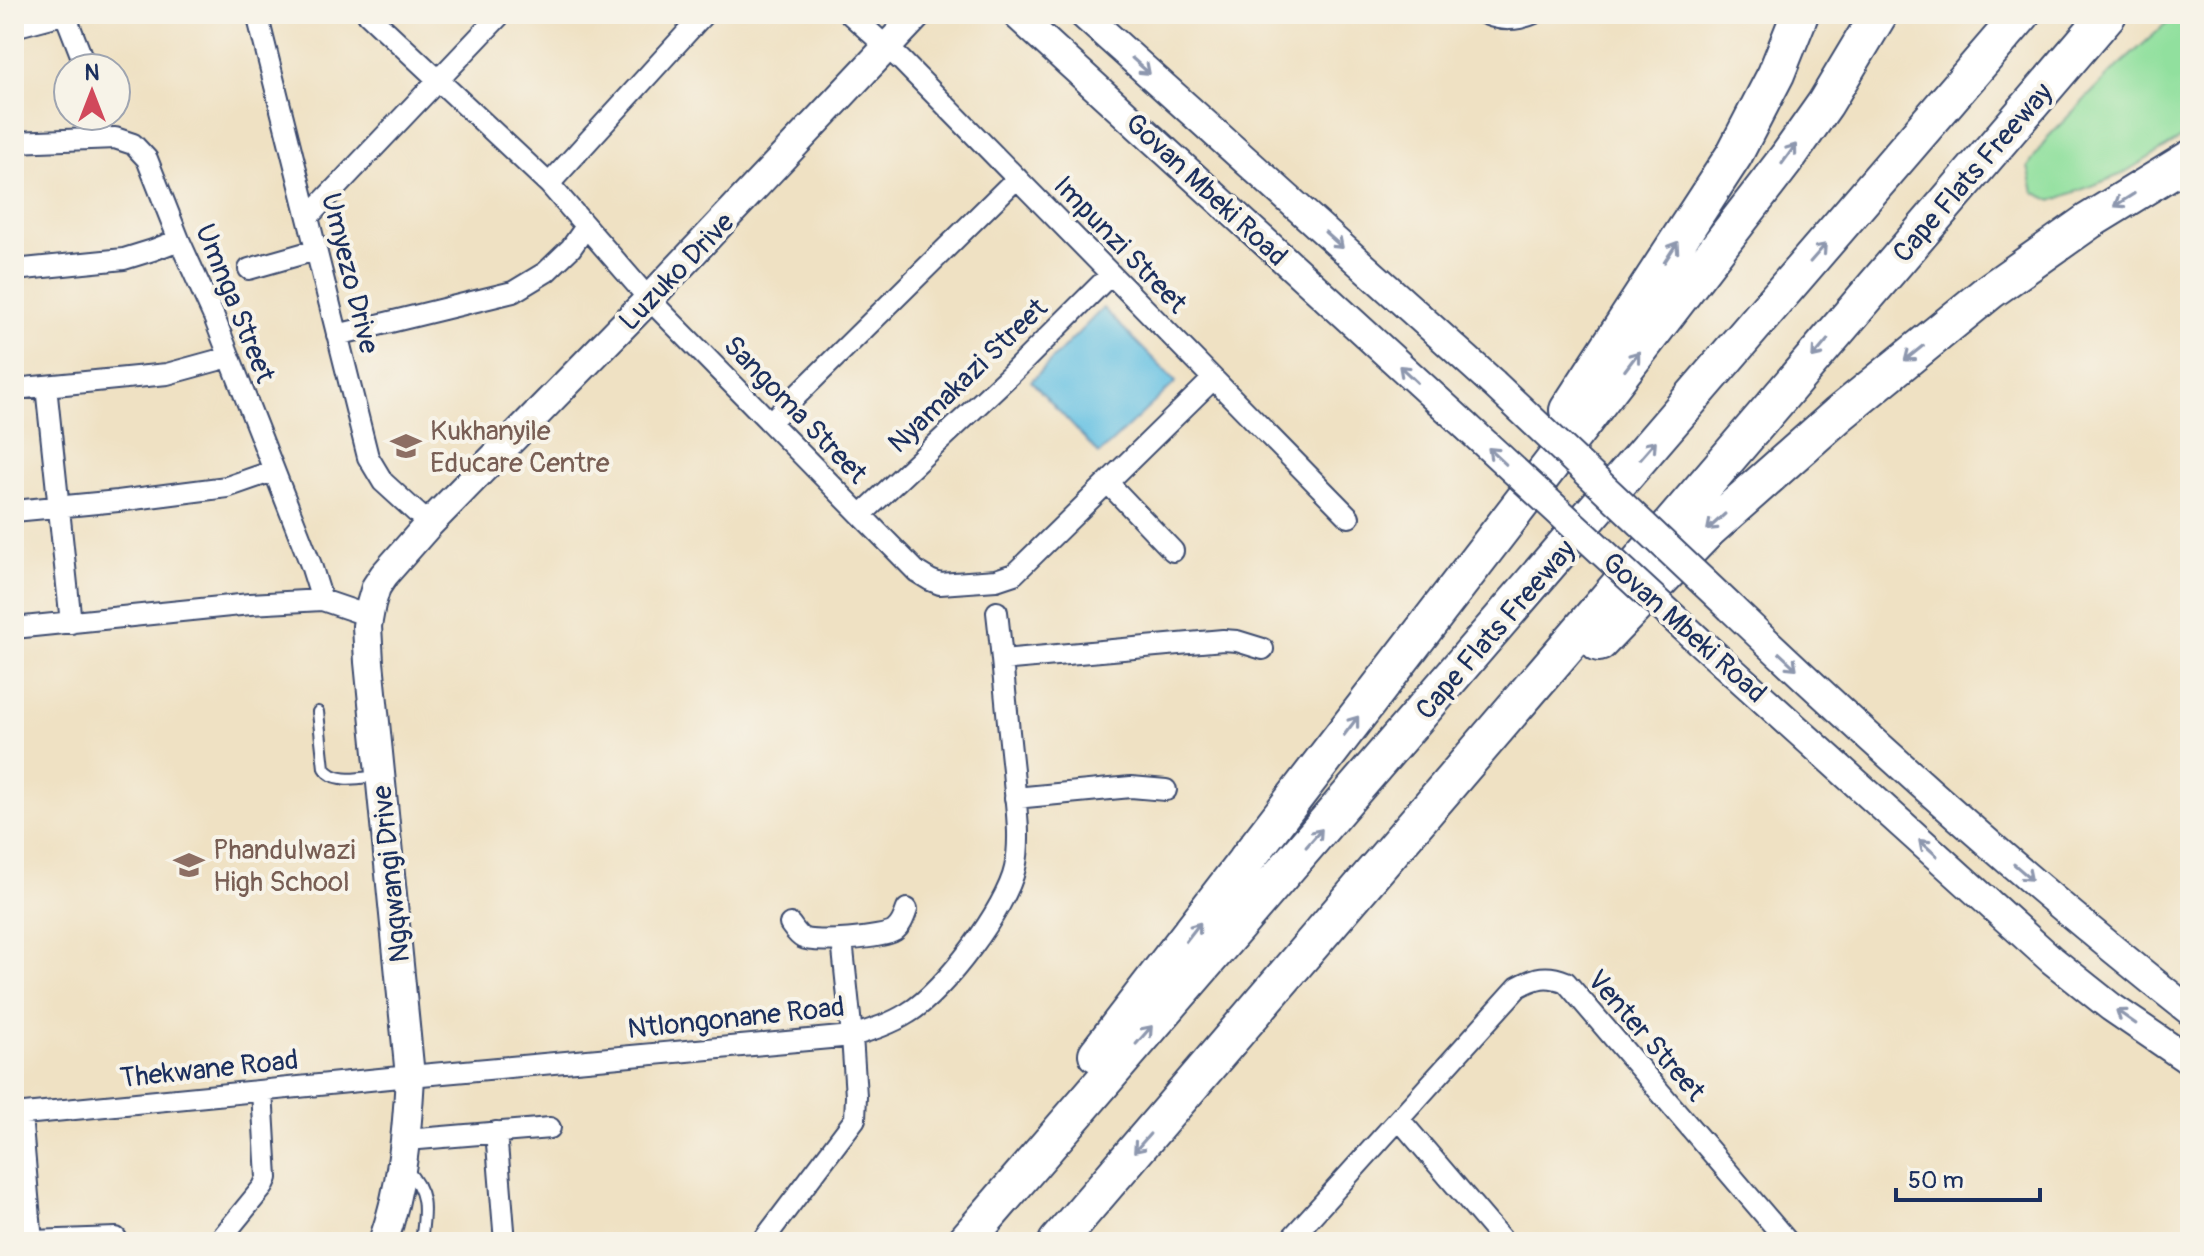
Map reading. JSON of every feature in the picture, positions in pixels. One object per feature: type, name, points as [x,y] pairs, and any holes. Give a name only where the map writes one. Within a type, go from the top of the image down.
[{"type":"highway","points":[[1499,534],[1575,398],[1734,155],[1776,74],[1800,14]]},
{"type":"highway","points":[[963,1242],[1009,1171],[1075,1083],[1787,158],[1825,104],[1879,14]]},
{"type":"highway","name":"Cape Flats Freeway","points":[[963,1242],[2022,14]]},
{"type":"highway","name":"Cape Flats Freeway","points":[[1057,1242],[2108,14]]},
{"type":"highway","points":[[1258,1008],[1398,870],[1610,631],[1708,530],[1839,414],[1990,291],[2089,221],[2190,159]]},
{"type":"main road","name":"Luzuko Drive","points":[[429,524],[649,299],[918,14]]},
{"type":"main road","name":"Govan Mbeki Road","points":[[1016,14],[1699,641],[2052,960],[2111,1007],[2190,1061]]},
{"type":"main road","name":"Govan Mbeki Road","points":[[1083,14],[1493,383],[1945,806],[2131,965],[2190,1011]]},
{"type":"main road","name":"Ngqwangi Drive","points":[[383,1242],[404,1152],[410,1076],[367,626],[376,587],[429,524]]},
{"type":"street","points":[[14,27],[64,14],[79,52]]},
{"type":"street","name":"Umyezo Drive","points":[[257,14],[368,457],[383,482],[429,524]]},
{"type":"street","name":"Sangoma Street","points":[[368,14],[549,184],[649,299],[917,572],[930,580],[940,584],[996,580],[1014,574],[1213,379]]},
{"type":"street","points":[[308,217],[501,14]]},
{"type":"street","points":[[549,184],[704,14]]},
{"type":"street","name":"Impunzi Street","points":[[850,14],[1017,178],[1349,517]]},
{"type":"street","name":"Umnga Street","points":[[14,142],[115,138],[133,144],[147,159],[214,317],[322,600]]},
{"type":"street","points":[[770,422],[1017,178]]},
{"type":"street","points":[[337,335],[513,292],[546,272],[571,248],[585,228]]},
{"type":"street","points":[[15,264],[124,259],[179,240]]},
{"type":"street","points":[[249,269],[316,250]]},
{"type":"street","name":"Nyamakazi Street","points":[[861,515],[1010,375],[1111,274]]},
{"type":"street","points":[[14,389],[167,374],[229,357]]},
{"type":"street","points":[[46,386],[71,623]]},
{"type":"street","points":[[14,511],[227,487],[273,471]]},
{"type":"street","points":[[1108,483],[1173,551]]},
{"type":"street","points":[[14,628],[250,604],[322,600],[369,616]]},
{"type":"street","name":"Ntlongonane Road","points":[[410,1076],[852,1036],[911,1012],[937,990],[998,909],[1016,867],[1015,798],[997,612]]},
{"type":"street","points":[[1002,660],[1223,640],[1248,643],[1263,649]]},
{"type":"street","points":[[1015,798],[1131,787],[1166,790]]},
{"type":"street","points":[[790,924],[804,939],[842,940],[887,934],[901,925],[907,909]]},
{"type":"street","points":[[762,1242],[855,1119],[852,1036],[842,940]]},
{"type":"street","name":"Venter Street","points":[[1288,1242],[1518,987],[1544,976],[1566,982],[1788,1242]]},
{"type":"street","name":"Thekwane Road","points":[[17,1115],[410,1076]]},
{"type":"street","points":[[218,1242],[267,1178],[262,1091]]},
{"type":"street","points":[[17,1115],[32,1242],[116,1238]]},
{"type":"street","points":[[1399,1119],[1504,1242]]},
{"type":"street","points":[[404,1152],[496,1132],[550,1128]]},
{"type":"street","points":[[496,1132],[505,1242]]},
{"type":"lane","points":[[1475,14],[1503,24],[1526,22],[1544,14]]},
{"type":"lane","points":[[318,712],[326,773],[335,778],[381,776]]},
{"type":"lane","points":[[404,1152],[422,1190],[425,1211],[421,1242]]},
{"type":"green space","points":[[2177,14],[2190,14],[2190,133],[2120,175],[2052,201],[2034,192],[2028,167],[2048,137],[2112,72]]},
{"type":"water","points":[[1103,308],[1176,382],[1099,454],[1031,381]]},
{"type":"place","name":"Kukhanyile Educare Centre","points":[[406,446]]},
{"type":"place","name":"Phandulwazi High School","points":[[189,865]]}]
